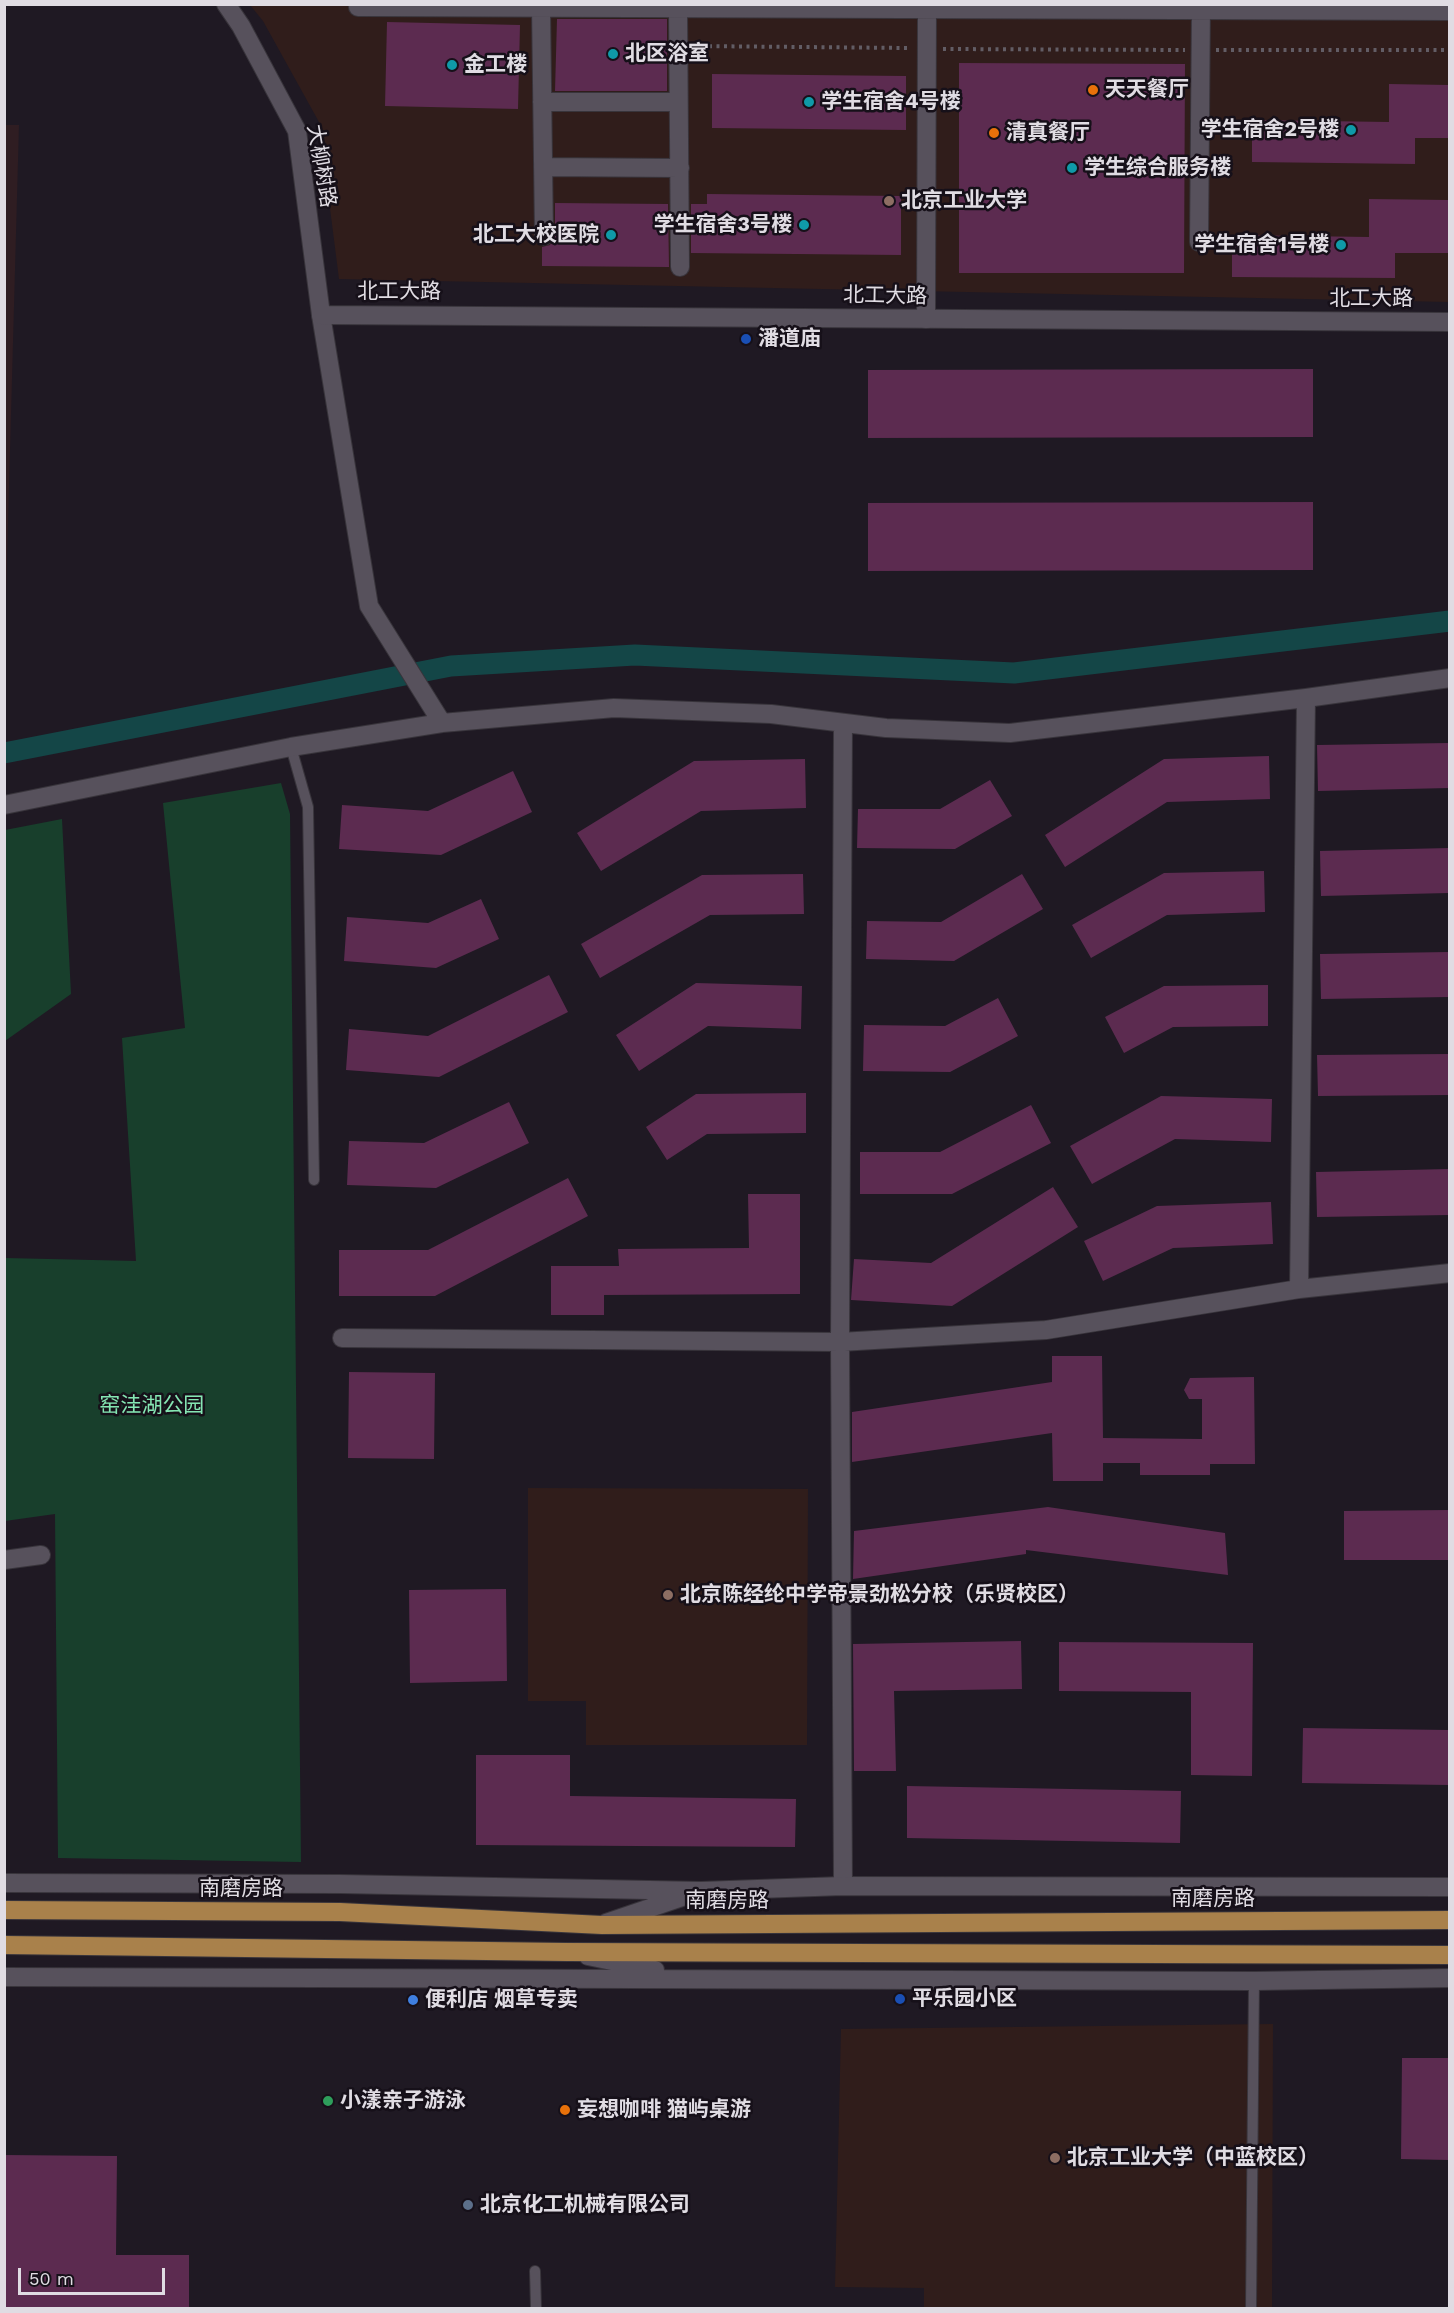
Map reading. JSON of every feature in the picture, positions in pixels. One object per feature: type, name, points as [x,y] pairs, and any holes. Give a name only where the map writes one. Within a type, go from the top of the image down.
[{"type":"main road","name":"南磨房路","points":[[4,1910],[340,1912],[602,1925],[1449,1920]]},
{"type":"main road","points":[[4,1946],[566,1952],[1449,1955]]},
{"type":"street","name":"大柳树路","points":[[226,4],[241,26],[297,131],[321,315],[369,606],[442,723]]},
{"type":"street","points":[[358,7],[1201,7],[1449,11]]},
{"type":"street","points":[[1199,242],[1201,7]]},
{"type":"street","points":[[541,8],[544,236]]},
{"type":"street","points":[[678,8],[680,267]]},
{"type":"street","points":[[926,319],[927,8]]},
{"type":"street","points":[[542,102],[678,102]]},
{"type":"street","points":[[543,167],[680,168]]},
{"type":"street","name":"北工大路","points":[[321,315],[1449,322]]},
{"type":"street","points":[[4,805],[291,747],[442,723],[614,708],[771,714],[886,728],[1010,733],[1306,698],[1449,678]]},
{"type":"street","points":[[1299,1289],[1306,698]]},
{"type":"street","points":[[843,723],[840,1342],[843,1886]]},
{"type":"street","points":[[342,1338],[840,1342],[1046,1330],[1299,1289],[1449,1273]]},
{"type":"street","points":[[4,1560],[41,1555]]},
{"type":"street","points":[[4,1882],[340,1884],[701,1891],[843,1886],[1449,1887]]},
{"type":"street","points":[[602,1925],[701,1891]]},
{"type":"street","points":[[566,1952],[695,1978]]},
{"type":"street","points":[[4,1977],[1254,1981],[1449,1978]]},
{"type":"lane","points":[[291,747],[308,807],[314,1180]]},
{"type":"lane","points":[[1251,2308],[1254,1981]]},
{"type":"lane","points":[[535,2271],[536,2308]]},
{"type":"path","points":[[677,46],[1449,50]]},
{"type":"shaded area","name":"北京工业大学","points":[[250,5],[1449,5],[1449,302],[339,279],[319,122],[263,21]]},
{"type":"shaded area","points":[[4,125],[19,125],[5,632],[4,632]]},
{"type":"shaded area","name":"北京陈经纶中学帝景劲松分校（乐贤校区）","points":[[528,1488],[808,1489],[807,1745],[586,1745],[586,1701],[528,1701]]},
{"type":"shaded area","name":"北京工业大学（中蓝校区）","points":[[1273,2024],[1272,2308],[924,2308],[924,2288],[835,2287],[841,2029]]},
{"type":"green space","name":"窑洼湖公园","points":[[281,783],[290,814],[301,1862],[58,1858],[55,1514],[5,1521],[5,1258],[136,1261],[122,1038],[185,1028],[163,803]]},
{"type":"green space","points":[[62,819],[71,994],[5,1041],[5,830]]},
{"type":"building","name":"北区浴室","points":[[557,19],[667,19],[667,91],[555,91]]},
{"type":"building","name":"金工楼","points":[[387,22],[520,25],[518,109],[385,106]]},
{"type":"building","name":"学生综合服务楼","points":[[959,63],[1185,64],[1184,273],[959,273]]},
{"type":"building","name":"学生宿舍4号楼","points":[[712,74],[906,76],[906,130],[712,128]]},
{"type":"building","name":"学生宿舍2号楼","points":[[1389,84],[1449,85],[1449,138],[1415,138],[1415,164],[1252,162],[1252,120],[1389,122]]},
{"type":"building","name":"学生宿舍3号楼","points":[[707,194],[901,196],[901,255],[691,253],[691,204],[707,204]]},
{"type":"building","name":"学生宿舍1号楼","points":[[1369,199],[1449,200],[1449,253],[1395,253],[1395,278],[1232,277],[1232,235],[1369,237]]},
{"type":"building","name":"北工大校医院","points":[[555,203],[668,204],[669,267],[542,266],[542,247],[550,245],[555,236]]},
{"type":"building","points":[[1313,369],[1313,437],[868,438],[868,370]]},
{"type":"building","points":[[1313,502],[1313,570],[868,571],[868,503]]},
{"type":"building","points":[[1449,743],[1449,788],[1318,791],[1317,745]]},
{"type":"building","points":[[1269,756],[1270,799],[1167,802],[1065,867],[1045,835],[1164,759]]},
{"type":"building","points":[[805,759],[806,808],[701,811],[601,871],[577,833],[694,761]]},
{"type":"building","points":[[513,771],[532,812],[441,855],[339,849],[342,805],[428,811]]},
{"type":"building","points":[[990,780],[1012,816],[955,849],[857,848],[858,809],[940,809]]},
{"type":"building","points":[[1449,848],[1449,893],[1321,896],[1320,851]]},
{"type":"building","points":[[1264,871],[1265,912],[1167,915],[1091,958],[1072,925],[1164,873]]},
{"type":"building","points":[[803,874],[804,914],[710,915],[600,978],[581,944],[702,875]]},
{"type":"building","points":[[1022,874],[1043,909],[954,961],[866,959],[867,921],[941,922]]},
{"type":"building","points":[[481,899],[499,939],[436,968],[344,961],[347,917],[428,923]]},
{"type":"building","points":[[1449,952],[1449,997],[1321,999],[1320,954]]},
{"type":"building","points":[[549,975],[568,1012],[439,1077],[346,1070],[349,1029],[428,1036]]},
{"type":"building","points":[[696,983],[802,986],[801,1029],[708,1026],[639,1071],[616,1035]]},
{"type":"building","points":[[1268,985],[1268,1026],[1173,1027],[1124,1053],[1105,1017],[1164,986]]},
{"type":"building","points":[[998,998],[1018,1036],[950,1072],[863,1071],[864,1025],[945,1026]]},
{"type":"building","points":[[1449,1054],[1449,1095],[1318,1096],[1317,1055]]},
{"type":"building","points":[[806,1093],[806,1133],[707,1134],[667,1160],[646,1127],[696,1094]]},
{"type":"building","points":[[1161,1096],[1272,1099],[1271,1142],[1175,1139],[1092,1184],[1070,1146]]},
{"type":"building","points":[[509,1102],[529,1143],[436,1188],[347,1185],[349,1141],[424,1143]]},
{"type":"building","points":[[1031,1105],[1051,1143],[952,1194],[860,1194],[860,1152],[940,1152]]},
{"type":"building","points":[[1449,1169],[1449,1215],[1317,1217],[1316,1172]]},
{"type":"building","points":[[568,1178],[588,1216],[435,1296],[339,1296],[339,1250],[428,1250]]},
{"type":"building","points":[[1053,1187],[1078,1227],[952,1306],[851,1300],[854,1259],[931,1263]]},
{"type":"building","points":[[748,1194],[800,1194],[800,1294],[604,1295],[604,1315],[551,1315],[551,1266],[619,1266],[618,1249],[749,1248]]},
{"type":"building","points":[[1271,1202],[1273,1244],[1173,1248],[1103,1281],[1084,1241],[1157,1206]]},
{"type":"building","points":[[1052,1356],[1102,1356],[1103,1438],[1202,1439],[1202,1399],[1189,1399],[1184,1390],[1190,1378],[1254,1377],[1255,1464],[1210,1464],[1210,1475],[1140,1475],[1140,1463],[1103,1463],[1103,1481],[1053,1481],[1052,1433],[852,1462],[852,1412],[1052,1382]]},
{"type":"building","points":[[349,1372],[435,1373],[434,1459],[348,1458]]},
{"type":"building","points":[[1048,1507],[1225,1533],[1228,1575],[1026,1550],[1026,1554],[853,1579],[854,1531]]},
{"type":"building","points":[[1449,1510],[1449,1560],[1344,1560],[1344,1511]]},
{"type":"building","points":[[506,1589],[507,1681],[410,1683],[409,1590]]},
{"type":"building","points":[[1021,1641],[1022,1689],[894,1691],[896,1771],[854,1771],[853,1644]]},
{"type":"building","points":[[1059,1642],[1253,1643],[1252,1776],[1191,1775],[1191,1692],[1059,1691]]},
{"type":"building","points":[[1303,1728],[1449,1730],[1449,1785],[1302,1783]]},
{"type":"building","points":[[476,1755],[570,1755],[570,1796],[796,1799],[795,1847],[476,1845]]},
{"type":"building","points":[[907,1786],[1181,1791],[1180,1843],[907,1838]]},
{"type":"building","points":[[1402,2058],[1449,2058],[1449,2160],[1401,2159]]},
{"type":"building","points":[[4,2155],[117,2156],[116,2255],[189,2255],[189,2308],[4,2308]]},
{"type":"waterway","points":[[4,753],[451,666],[635,655],[1014,673],[1450,621]]},
{"type":"place","name":"北区浴室","points":[[613,54]]},
{"type":"place","name":"金工楼","points":[[452,65]]},
{"type":"place","name":"天天餐厅","points":[[1093,90]]},
{"type":"place","name":"学生宿舍4号楼","points":[[809,102]]},
{"type":"place","name":"学生宿舍2号楼","points":[[1351,130]]},
{"type":"place","name":"清真餐厅","points":[[994,133]]},
{"type":"place","name":"学生综合服务楼","points":[[1072,168]]},
{"type":"place","name":"北京工业大学","points":[[889,201]]},
{"type":"place","name":"学生宿舍3号楼","points":[[804,225]]},
{"type":"place","name":"北工大校医院","points":[[611,235]]},
{"type":"place","name":"学生宿舍1号楼","points":[[1341,245]]},
{"type":"place","name":"潘道庙","points":[[746,339]]},
{"type":"place","name":"北京陈经纶中学帝景劲松分校（乐贤校区）","points":[[668,1595]]},
{"type":"place","name":"平乐园小区","points":[[900,1999]]},
{"type":"place","name":"便利店 烟草专卖","points":[[413,2000]]},
{"type":"place","name":"小漾亲子游泳","points":[[328,2101]]},
{"type":"place","name":"妄想咖啡 猫屿桌游","points":[[565,2110]]},
{"type":"place","name":"北京工业大学（中蓝校区）","points":[[1055,2158]]},
{"type":"place","name":"北京化工机械有限公司","points":[[468,2205]]}]
